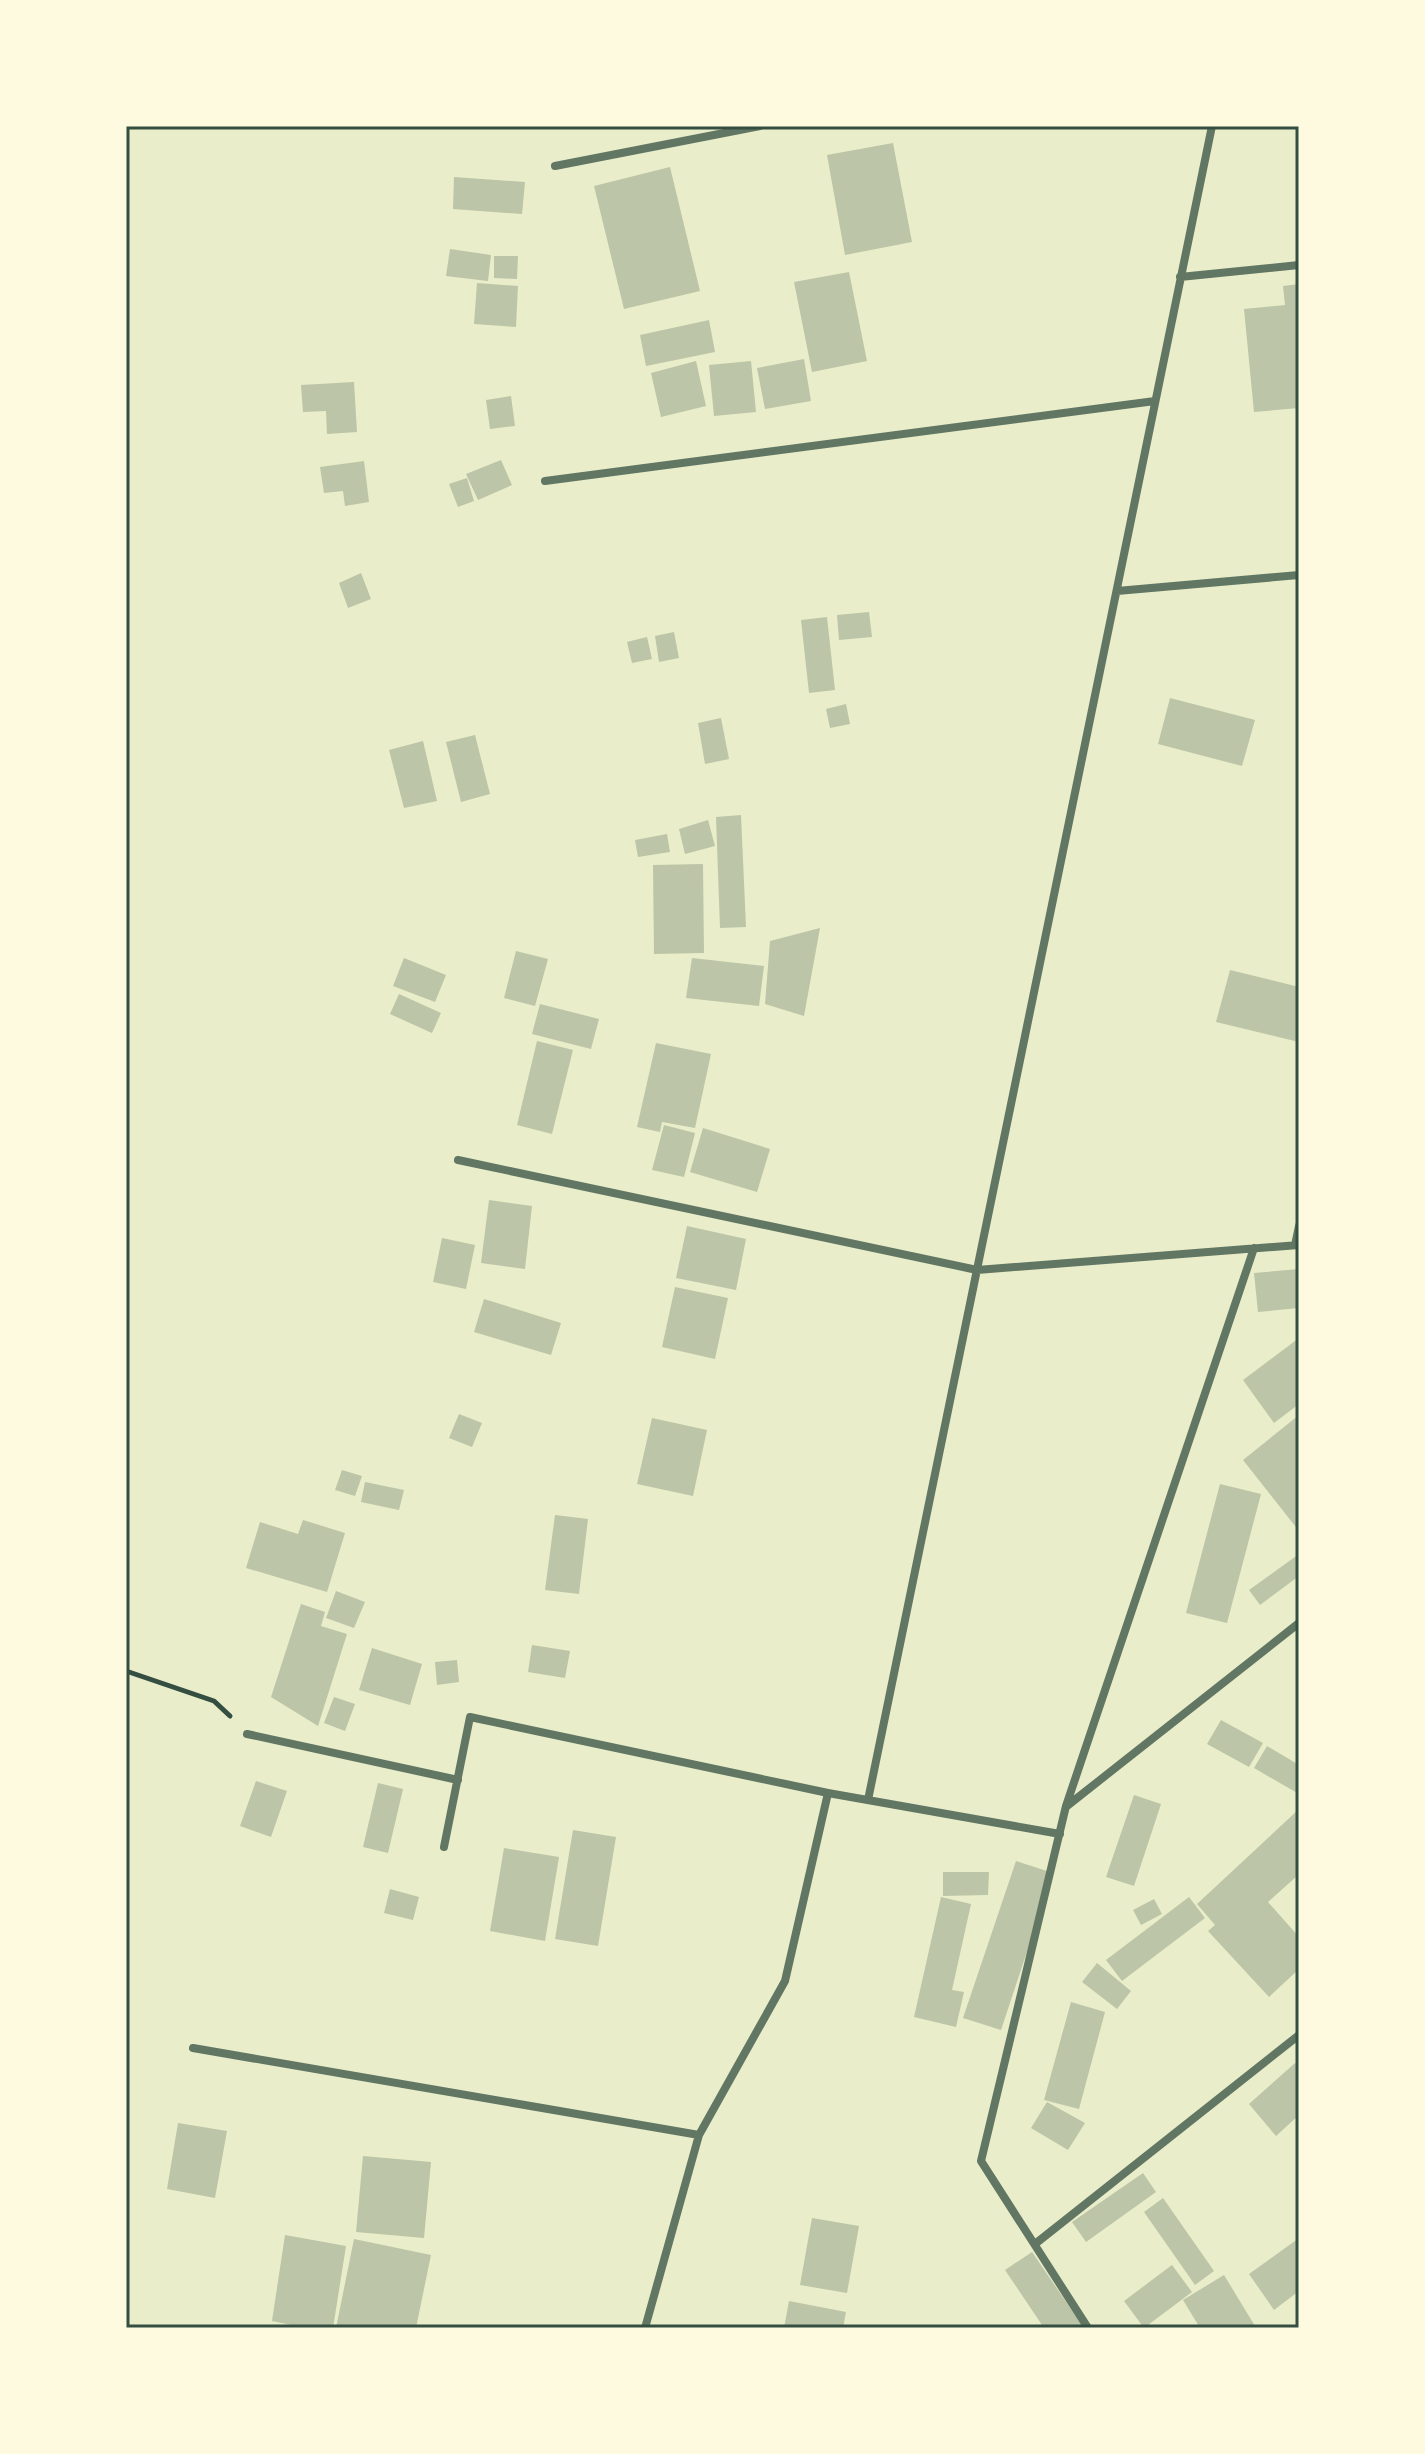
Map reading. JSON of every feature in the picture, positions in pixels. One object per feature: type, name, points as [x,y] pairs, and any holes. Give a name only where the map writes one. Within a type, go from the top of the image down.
[{"type":"street","points":[[555,166],[760,126]]},
{"type":"street","points":[[868,1800],[1212,126]]},
{"type":"street","points":[[1180,277],[1299,265]]},
{"type":"street","points":[[545,481],[1155,401]]},
{"type":"street","points":[[1117,591],[1299,575]]},
{"type":"street","points":[[458,1160],[977,1270],[1297,1245],[1299,1226]]},
{"type":"street","points":[[1088,2328],[981,2161],[1066,1806],[1254,1248]]},
{"type":"street","points":[[1066,1806],[1299,1623]]},
{"type":"street","points":[[444,1847],[470,1717],[828,1793],[1060,1834]]},
{"type":"street","points":[[247,1734],[458,1780]]},
{"type":"street","points":[[645,2328],[699,2135],[785,1981],[828,1793]]},
{"type":"street","points":[[1035,2244],[1299,2035]]},
{"type":"street","points":[[193,2048],[699,2135]]},
{"type":"path","points":[[126,1671],[214,1701],[247,1734]]},
{"type":"building","points":[[893,143],[912,242],[845,255],[827,155]]},
{"type":"building","points":[[670,167],[700,291],[624,309],[594,186]]},
{"type":"building","points":[[454,177],[525,182],[522,214],[453,209]]},
{"type":"building","points":[[450,249],[491,255],[488,281],[446,276]]},
{"type":"building","points":[[494,256],[518,256],[517,279],[494,278]]},
{"type":"building","points":[[849,272],[867,361],[812,372],[794,282]]},
{"type":"building","points":[[477,283],[518,286],[516,327],[474,324]]},
{"type":"building","points":[[1299,284],[1299,408],[1254,412],[1244,309],[1285,305],[1283,286]]},
{"type":"building","points":[[709,320],[715,352],[646,366],[640,335]]},
{"type":"building","points":[[804,359],[811,401],[765,409],[757,368]]},
{"type":"building","points":[[696,361],[706,406],[661,417],[651,373]]},
{"type":"building","points":[[751,361],[756,412],[714,416],[709,365]]},
{"type":"building","points":[[354,382],[357,432],[327,434],[326,411],[303,412],[301,385]]},
{"type":"building","points":[[511,396],[515,426],[490,429],[486,400]]},
{"type":"building","points":[[501,460],[512,485],[478,500],[466,474]]},
{"type":"building","points":[[364,461],[369,502],[345,506],[343,491],[324,493],[320,467]]},
{"type":"building","points":[[467,478],[474,501],[458,507],[449,484]]},
{"type":"building","points":[[361,573],[371,599],[348,608],[339,583]]},
{"type":"building","points":[[869,612],[872,637],[839,640],[837,615]]},
{"type":"building","points":[[827,617],[835,690],[809,693],[801,620]]},
{"type":"building","points":[[674,632],[679,658],[659,662],[655,636]]},
{"type":"building","points":[[647,637],[652,659],[632,663],[627,642]]},
{"type":"building","points":[[1170,698],[1255,720],[1242,766],[1158,744]]},
{"type":"building","points":[[846,704],[850,724],[830,728],[826,709]]},
{"type":"building","points":[[721,718],[729,759],[705,764],[698,723]]},
{"type":"building","points":[[475,735],[490,794],[461,802],[446,742]]},
{"type":"building","points":[[423,741],[437,801],[404,808],[389,750]]},
{"type":"building","points":[[741,815],[746,927],[720,928],[716,817]]},
{"type":"building","points":[[708,820],[715,846],[685,854],[679,829]]},
{"type":"building","points":[[667,834],[670,852],[638,857],[635,840]]},
{"type":"building","points":[[703,864],[704,953],[654,954],[653,865]]},
{"type":"building","points":[[820,928],[804,1016],[765,1004],[770,941]]},
{"type":"building","points":[[516,951],[548,959],[535,1006],[504,998]]},
{"type":"building","points":[[404,958],[446,975],[435,1002],[393,986]]},
{"type":"building","points":[[692,958],[764,966],[759,1006],[686,998]]},
{"type":"building","points":[[1230,970],[1299,987],[1299,1042],[1216,1022]]},
{"type":"building","points":[[399,994],[441,1013],[432,1033],[390,1014]]},
{"type":"building","points":[[540,1004],[599,1019],[591,1049],[532,1034]]},
{"type":"building","points":[[537,1041],[573,1050],[552,1134],[517,1125]]},
{"type":"building","points":[[656,1043],[711,1054],[695,1128],[662,1122],[660,1132],[637,1127]]},
{"type":"building","points":[[664,1125],[695,1133],[684,1177],[652,1170]]},
{"type":"building","points":[[703,1128],[770,1149],[757,1192],[690,1172]]},
{"type":"building","points":[[489,1200],[532,1206],[525,1269],[481,1263]]},
{"type":"building","points":[[687,1226],[746,1239],[736,1290],[676,1278]]},
{"type":"building","points":[[442,1238],[475,1245],[466,1289],[433,1282]]},
{"type":"building","points":[[1299,1269],[1299,1308],[1258,1312],[1254,1273]]},
{"type":"building","points":[[675,1287],[728,1298],[715,1359],[662,1347]]},
{"type":"building","points":[[484,1299],[561,1323],[551,1355],[474,1332]]},
{"type":"building","points":[[1299,1338],[1299,1404],[1274,1423],[1243,1380]]},
{"type":"building","points":[[459,1414],[482,1423],[472,1447],[449,1438]]},
{"type":"building","points":[[1299,1415],[1299,1531],[1243,1460]]},
{"type":"building","points":[[652,1418],[707,1430],[693,1496],[637,1484]]},
{"type":"building","points":[[342,1470],[362,1476],[355,1496],[335,1490]]},
{"type":"building","points":[[365,1482],[404,1490],[399,1510],[361,1502]]},
{"type":"building","points":[[1220,1484],[1261,1494],[1227,1623],[1186,1613]]},
{"type":"building","points":[[555,1515],[588,1519],[579,1594],[545,1590]]},
{"type":"building","points":[[303,1520],[345,1533],[327,1592],[246,1568],[260,1522],[298,1534]]},
{"type":"building","points":[[1299,1554],[1299,1576],[1260,1605],[1249,1590]]},
{"type":"building","points":[[336,1591],[365,1602],[354,1628],[326,1618]]},
{"type":"building","points":[[301,1604],[325,1612],[321,1626],[347,1634],[318,1726],[271,1697]]},
{"type":"building","points":[[532,1645],[570,1651],[565,1678],[528,1672]]},
{"type":"building","points":[[372,1648],[422,1664],[410,1705],[359,1690]]},
{"type":"building","points":[[457,1660],[459,1682],[437,1685],[435,1662]]},
{"type":"building","points":[[334,1697],[355,1704],[345,1731],[324,1723]]},
{"type":"building","points":[[1221,1720],[1263,1743],[1249,1767],[1207,1744]]},
{"type":"building","points":[[1267,1746],[1299,1765],[1299,1794],[1254,1768]]},
{"type":"building","points":[[256,1781],[287,1791],[271,1837],[240,1826]]},
{"type":"building","points":[[378,1783],[403,1789],[388,1853],[363,1847]]},
{"type":"building","points":[[1134,1795],[1161,1804],[1134,1886],[1106,1877]]},
{"type":"building","points":[[1299,1809],[1299,1878],[1297,1876],[1268,1902],[1299,1937],[1299,1969],[1269,1997],[1208,1931],[1215,1925],[1197,1904]]},
{"type":"building","points":[[573,1830],[616,1837],[598,1946],[555,1939]]},
{"type":"building","points":[[504,1848],[559,1857],[545,1941],[490,1931]]},
{"type":"building","points":[[1016,1861],[1053,1873],[1001,2030],[963,2018]]},
{"type":"building","points":[[943,1872],[989,1872],[988,1895],[943,1896]]},
{"type":"building","points":[[390,1889],[419,1897],[413,1920],[384,1913]]},
{"type":"building","points":[[941,1897],[971,1904],[952,1990],[964,1992],[956,2027],[914,2017]]},
{"type":"building","points":[[1189,1897],[1205,1918],[1122,1981],[1106,1960]]},
{"type":"building","points":[[1154,1899],[1162,1914],[1141,1925],[1133,1910]]},
{"type":"building","points":[[1097,1963],[1131,1991],[1117,2009],[1082,1982]]},
{"type":"building","points":[[1071,2002],[1105,2012],[1079,2109],[1044,2100]]},
{"type":"building","points":[[1295,2063],[1299,2067],[1299,2115],[1276,2136],[1249,2104]]},
{"type":"building","points":[[1047,2102],[1085,2123],[1068,2150],[1031,2128]]},
{"type":"building","points":[[178,2123],[227,2131],[215,2198],[167,2189]]},
{"type":"building","points":[[363,2156],[431,2162],[424,2238],[356,2232]]},
{"type":"building","points":[[1143,2173],[1156,2192],[1086,2242],[1072,2222]]},
{"type":"building","points":[[1163,2198],[1214,2271],[1195,2285],[1144,2212]]},
{"type":"building","points":[[812,2218],[859,2226],[847,2293],[800,2285]]},
{"type":"building","points":[[285,2235],[346,2246],[333,2328],[306,2328],[272,2321]]},
{"type":"building","points":[[1299,2238],[1299,2291],[1274,2310],[1249,2274]]},
{"type":"building","points":[[354,2239],[431,2255],[416,2328],[336,2328]]},
{"type":"building","points":[[1032,2252],[1084,2328],[1044,2328],[1005,2270]]},
{"type":"building","points":[[1172,2265],[1192,2292],[1144,2328],[1124,2301]]},
{"type":"building","points":[[1224,2275],[1255,2326],[1252,2328],[1200,2328],[1183,2300]]},
{"type":"building","points":[[789,2301],[846,2312],[843,2328],[784,2328]]}]
